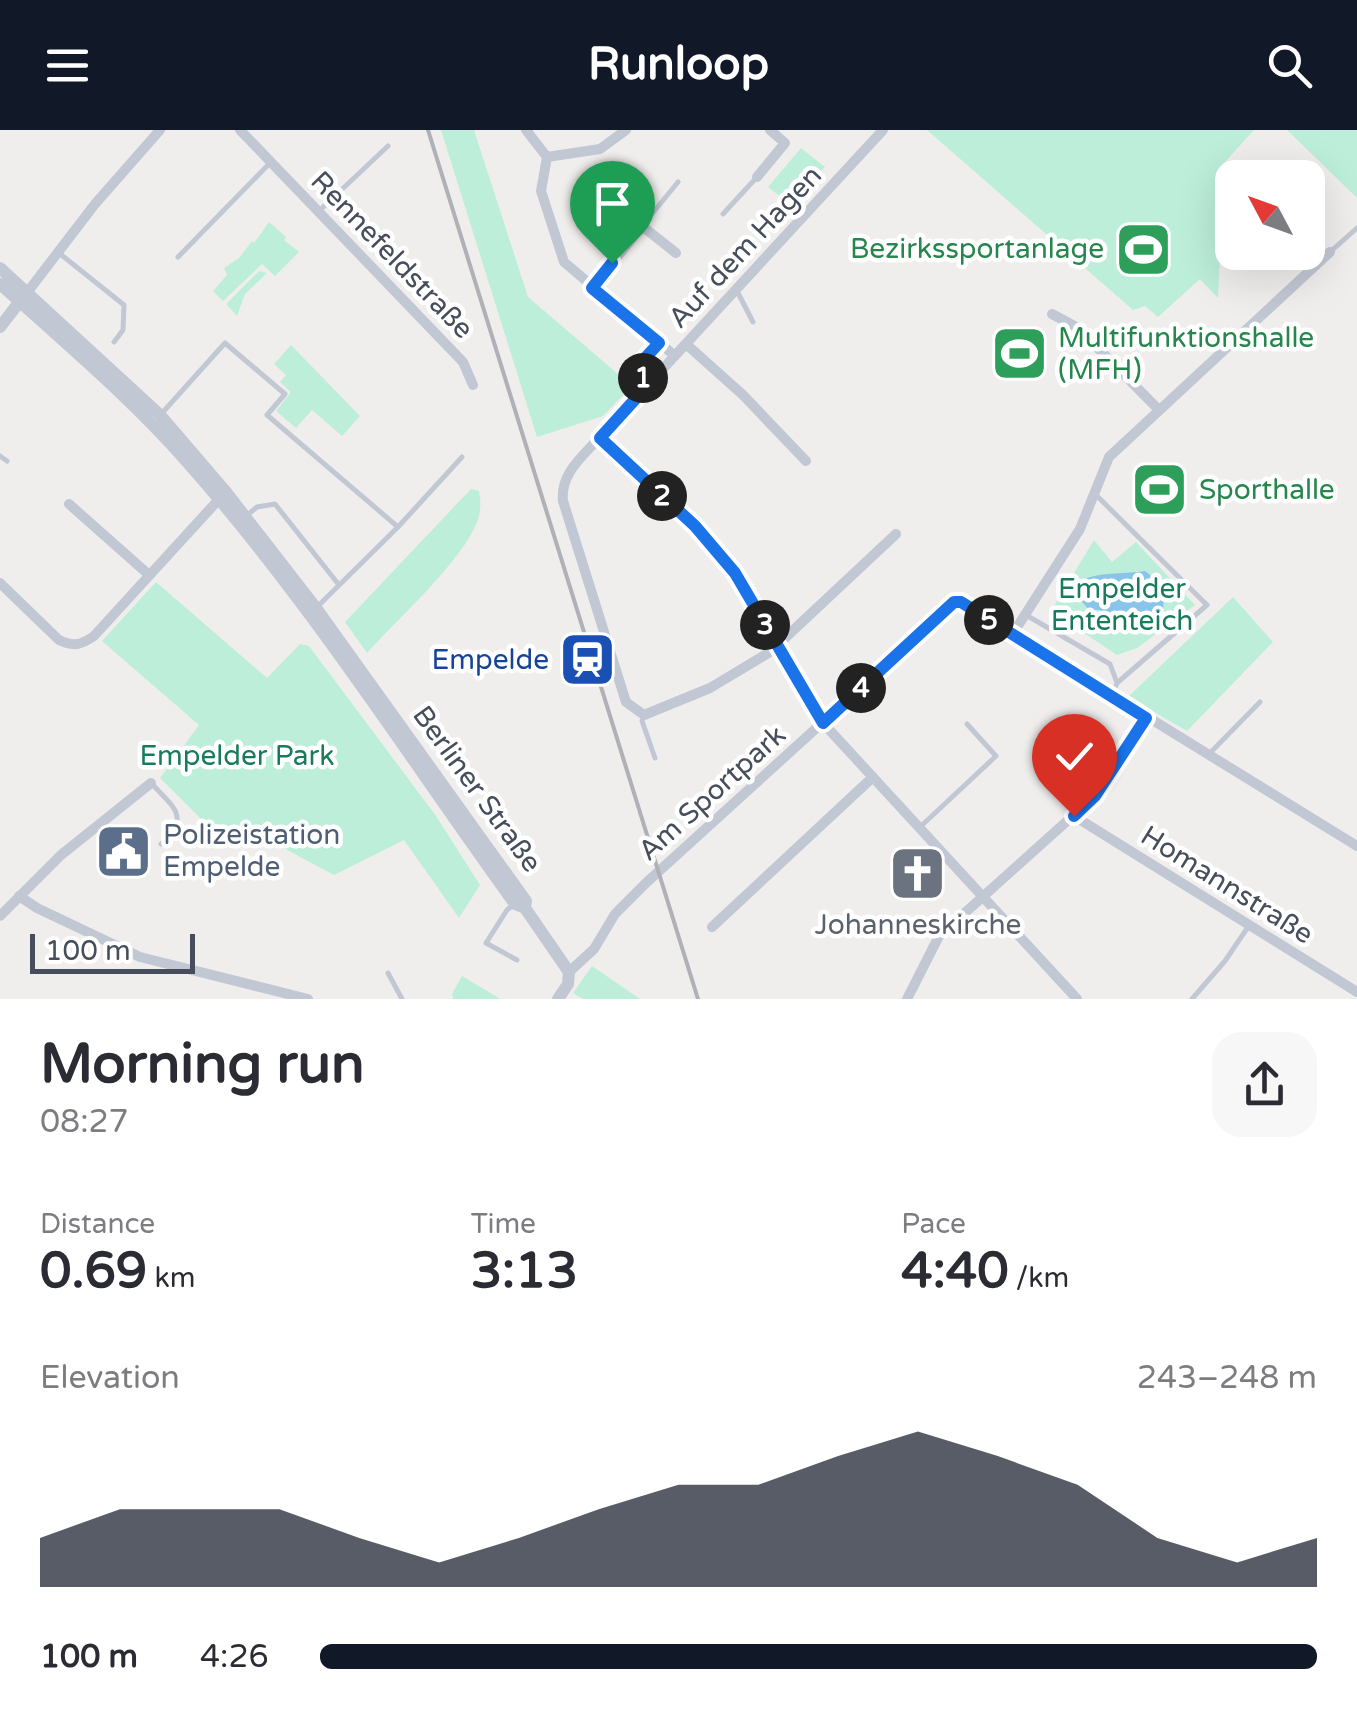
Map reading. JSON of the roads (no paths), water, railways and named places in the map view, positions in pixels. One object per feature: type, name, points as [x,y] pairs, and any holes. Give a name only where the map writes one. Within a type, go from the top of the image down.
[{"type":"street","points":[[0,327],[95,204],[160,130]]},
{"type":"street","name":"Rennefeldstraße","points":[[240,130],[463,362],[473,385]]},
{"type":"street","points":[[526,130],[546,157],[541,191],[559,253],[592,288],[674,356]]},
{"type":"street","points":[[546,157],[600,149],[626,130]]},
{"type":"street","points":[[757,176],[786,142],[770,130]]},
{"type":"street","name":"Auf dem Hagen","points":[[644,715],[626,702],[561,487],[566,475],[883,130]]},
{"type":"street","points":[[592,288],[642,226],[676,253]]},
{"type":"street","points":[[1330,252],[1109,457],[1080,530],[1012,635],[1357,846]]},
{"type":"street","name":"Berliner Straße","points":[[0,268],[23,298]]},
{"type":"street","name":"Berliner Straße","points":[[0,284],[116,371],[222,495],[526,901],[520,906],[569,972]]},
{"type":"street","points":[[1052,314],[1078,328],[1158,410]]},
{"type":"street","points":[[686,344],[806,461]]},
{"type":"street","points":[[600,438],[695,526],[735,573],[823,723],[1077,999]]},
{"type":"street","points":[[0,584],[59,640],[83,644],[222,495]]},
{"type":"street","points":[[69,504],[148,574]]},
{"type":"street","points":[[644,715],[710,688],[770,652],[896,534]]},
{"type":"street","name":"Am Sportpark","points":[[569,972],[594,949],[615,914],[647,882],[954,602],[961,602],[1012,635]]},
{"type":"street","points":[[907,999],[939,936],[1095,796],[1146,718]]},
{"type":"street","points":[[712,927],[873,777]]},
{"type":"street","points":[[0,916],[62,854],[151,783]]},
{"type":"street","name":"Homannstraße","points":[[1074,816],[1356,995]]},
{"type":"street","points":[[19,896],[140,957],[303,998]]},
{"type":"street","points":[[558,999],[568,984],[569,972]]},
{"type":"lane","points":[[319,211],[388,146]]},
{"type":"lane","points":[[178,258],[271,162]]},
{"type":"lane","points":[[724,214],[757,176]]},
{"type":"lane","points":[[642,226],[678,182]]},
{"type":"lane","points":[[1330,252],[1357,228]]},
{"type":"lane","points":[[59,253],[124,305],[124,330],[114,342]]},
{"type":"lane","points":[[736,289],[753,322]]},
{"type":"lane","points":[[156,420],[225,343],[285,394],[267,415],[398,527]]},
{"type":"lane","points":[[649,384],[635,369],[659,343]]},
{"type":"lane","points":[[0,456],[7,462]]},
{"type":"lane","points":[[312,612],[398,527],[462,456]]},
{"type":"lane","points":[[1093,492],[1207,605],[1117,683],[1112,696]]},
{"type":"lane","points":[[242,520],[257,507],[275,504],[339,586]]},
{"type":"lane","points":[[1026,615],[1110,664],[1117,683]]},
{"type":"lane","points":[[1208,755],[1260,702]]},
{"type":"lane","points":[[644,715],[642,721],[655,758]]},
{"type":"lane","points":[[920,828],[996,756],[967,724]]},
{"type":"lane","points":[[151,783],[175,808],[179,819],[176,830],[161,844]]},
{"type":"lane","points":[[517,960],[486,943],[506,910],[520,906]]},
{"type":"lane","points":[[1192,999],[1226,962],[1249,925]]},
{"type":"lane","points":[[388,972],[402,999]]},
{"type":"water","points":[[1145,571],[1157,583],[1163,597],[1162,613],[1153,627],[1138,623],[1126,626],[1099,610],[1089,610],[1080,599],[1080,588],[1087,578]]},
{"type":"railway","points":[[428,130],[698,999]]},
{"type":"place","name":"Bezirkssportanlage","points":[[1143,249]]},
{"type":"place","name":"Multifunktionshalle (MFH)","points":[[1019,354]]},
{"type":"place","name":"Sporthalle","points":[[1160,490]]},
{"type":"place","name":"Empelde","points":[[588,660]]},
{"type":"place","name":"Polizeistation Empelde","points":[[124,851]]},
{"type":"place","name":"Johanneskirche","points":[[918,874]]},
{"type":"park label","name":"Empelder Ententeich","points":[[1122,605]]},
{"type":"park label","name":"Empelder Park","points":[[237,756]]}]
